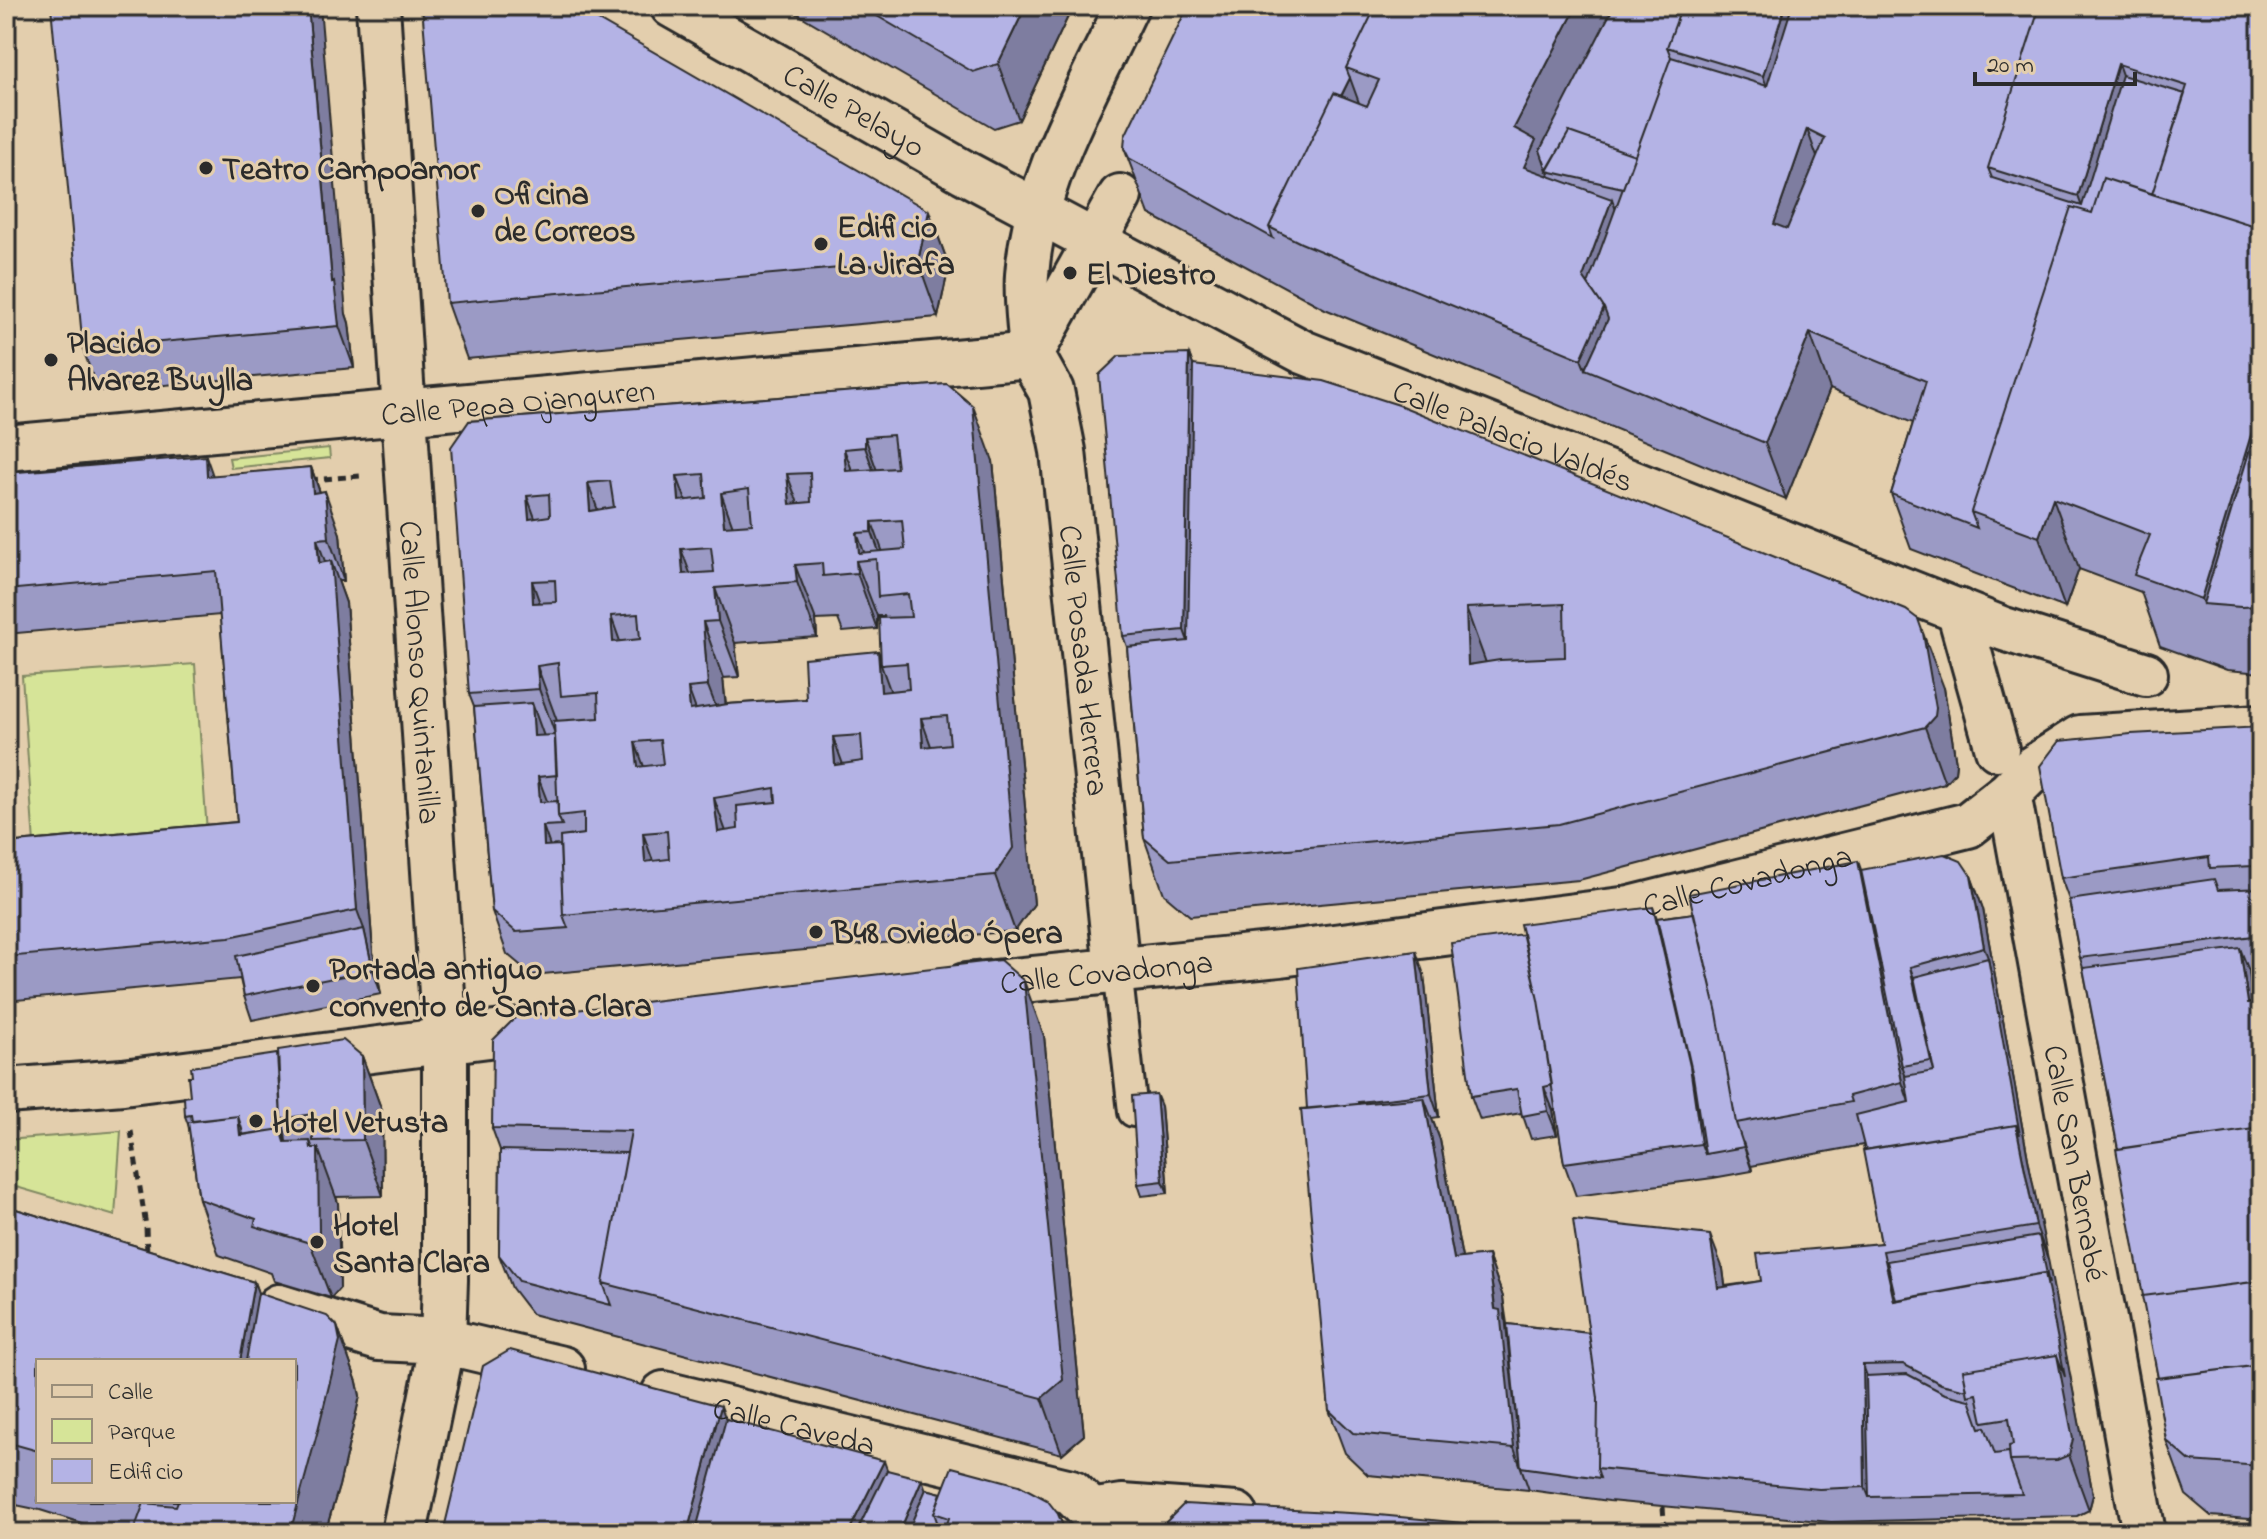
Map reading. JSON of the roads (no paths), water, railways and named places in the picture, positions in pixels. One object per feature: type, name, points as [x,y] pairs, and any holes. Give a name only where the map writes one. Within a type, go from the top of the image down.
[{"type":"street","name":"Calle Alonso Quintanilla","points":[[378,6],[445,1039],[443,1341],[404,1533]]},
{"type":"street","name":"Calle Pelayo","points":[[672,6],[964,172],[1038,210]]},
{"type":"street","points":[[1031,355],[1027,276],[1038,210],[1056,158],[1127,6]]},
{"type":"street","points":[[1031,355],[1120,196]]},
{"type":"street","name":"Calle Palacio Valdés","points":[[1038,210],[1303,352],[2004,629],[2146,674]]},
{"type":"street","name":"Calle Pepa Ojanguren","points":[[6,448],[1031,355]]},
{"type":"street","name":"Calle Posada Herrera","points":[[1031,355],[1051,391],[1063,451],[1116,954]]},
{"type":"street","points":[[1958,610],[1997,749]]},
{"type":"street","name":"Calle Covadonga","points":[[920,990],[1116,954],[1280,954],[1630,909],[1968,825],[2022,780],[2080,738],[2261,727]]},
{"type":"street","name":"Calle San Bernabé","points":[[2022,780],[2144,1533]]},
{"type":"street","points":[[6,1091],[123,1082],[599,1021]]},
{"type":"street","name":"Calle Caveda","points":[[245,1297],[379,1338],[443,1341],[1071,1492],[1102,1522],[1122,1506],[1280,1517]]},
{"type":"lane","points":[[1116,954],[1133,1112]]},
{"type":"place","name":"Teatro Campoamor","points":[[206,168]]},
{"type":"place","name":"Oficina de Correos","points":[[478,211]]},
{"type":"place","name":"Edificio La Jirafa","points":[[821,244]]},
{"type":"place","name":"El Diestro","points":[[1070,273]]},
{"type":"place","name":"Placido Alvarez Buylla","points":[[51,360]]},
{"type":"place","name":"B48 Oviedo Ópera","points":[[816,932]]},
{"type":"place","name":"Portada antiguo convento de Santa Clara","points":[[313,986]]},
{"type":"place","name":"Hotel Vetusta","points":[[256,1121]]},
{"type":"place","name":"Hotel Santa Clara","points":[[317,1242]]}]
